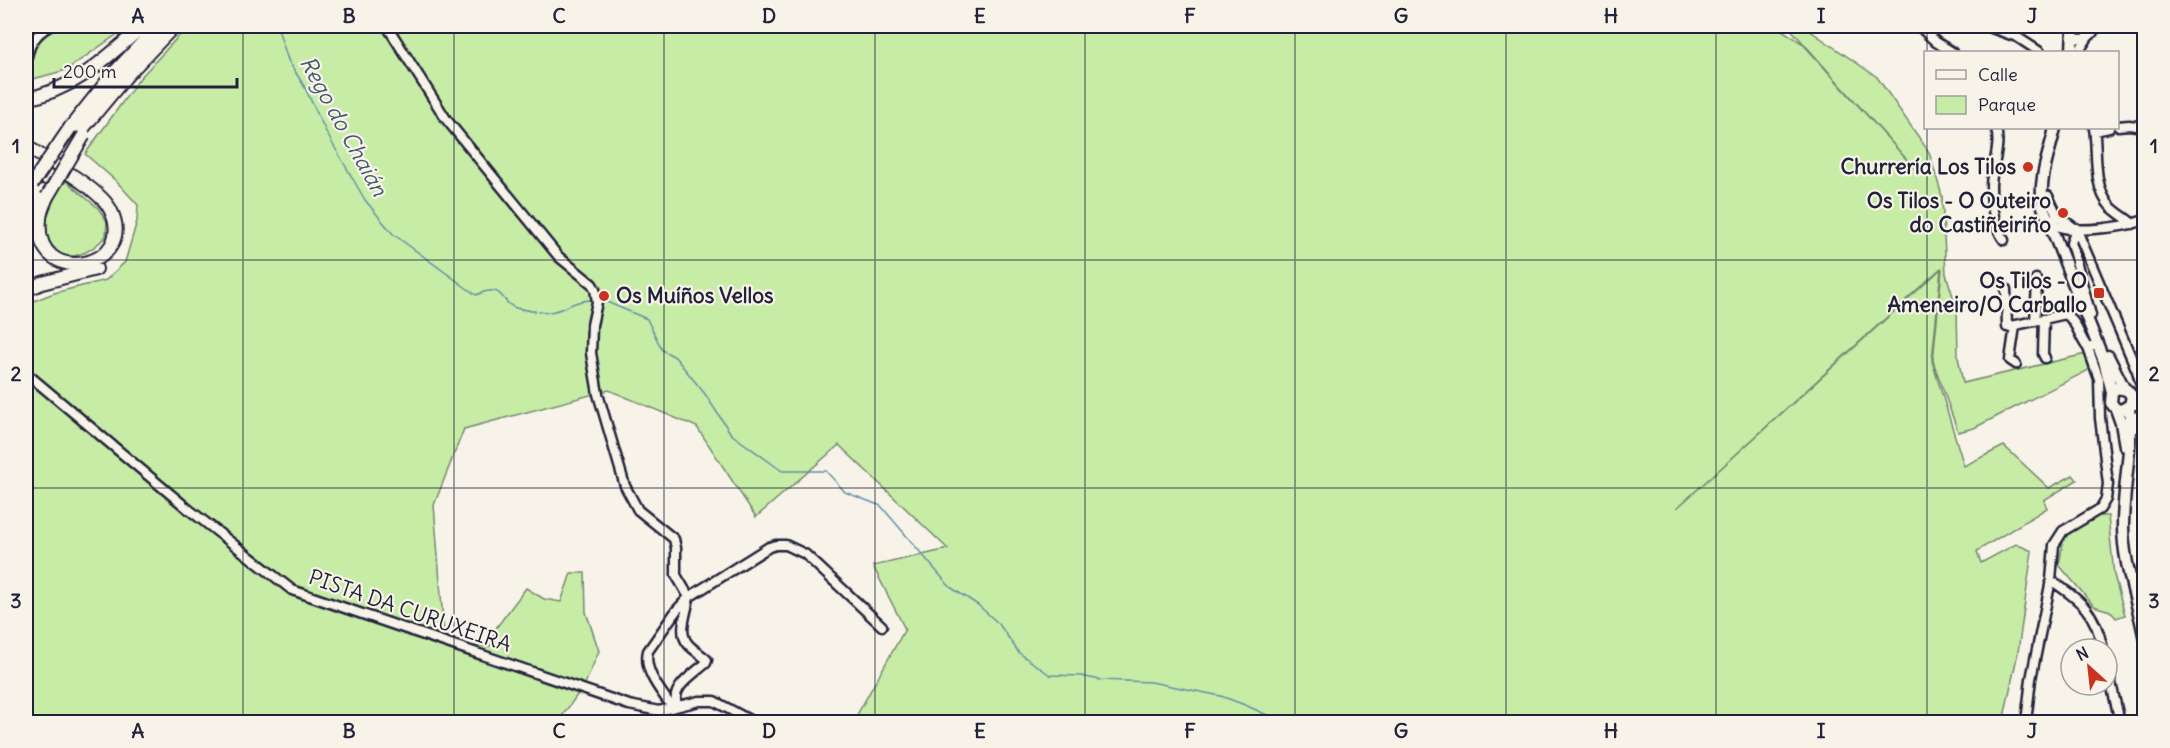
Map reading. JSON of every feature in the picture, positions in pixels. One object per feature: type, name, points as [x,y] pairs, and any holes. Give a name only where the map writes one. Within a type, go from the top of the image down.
[{"type":"highway","points":[[26,99],[42,96],[68,86],[100,63],[143,26]]},
{"type":"highway","points":[[26,218],[36,192],[78,132],[113,74],[158,26]]},
{"type":"highway","points":[[26,146],[100,196],[110,208],[115,225],[114,238],[110,247],[91,263],[68,264],[53,258],[42,241],[36,192],[78,132],[128,74],[174,26]]},
{"type":"highway","points":[[26,138],[105,193],[116,205],[122,226],[115,252],[96,269],[42,283],[26,290]]},
{"type":"main road","points":[[2053,129],[2049,155],[2042,176],[2043,207],[2124,437],[2126,480]]},
{"type":"main road","points":[[2060,129],[2048,180],[2048,196],[2056,225],[2109,359],[2132,396],[2129,406],[2131,436],[2123,526],[2124,550],[2145,635]]},
{"type":"main road","points":[[2110,394],[2117,388],[2126,389]]},
{"type":"main road","points":[[2114,407],[2121,410],[2129,406]]},
{"type":"street","points":[[26,65],[27,53],[33,40],[42,30],[50,26]]},
{"type":"street","points":[[387,26],[446,119],[559,257],[592,284],[596,299],[591,353],[598,394],[625,486],[638,510],[674,539],[675,575],[689,597],[684,639],[707,662],[674,693],[675,706]]},
{"type":"street","points":[[1919,26],[1936,42],[1950,51]]},
{"type":"street","points":[[1986,26],[2017,36],[2039,51]]},
{"type":"street","points":[[2119,126],[2129,124],[2145,127]]},
{"type":"street","points":[[1995,129],[1998,147],[1991,184],[1996,226],[2004,240]]},
{"type":"street","points":[[2094,129],[2098,176],[2111,207],[2141,224]]},
{"type":"street","points":[[2042,176],[2048,211],[2051,220],[2056,225],[2076,228],[2141,224]]},
{"type":"street","points":[[2048,196],[2061,219],[2076,228],[2137,371],[2143,392]]},
{"type":"street","points":[[2076,228],[2071,243],[2091,315]]},
{"type":"street","points":[[2036,279],[2044,358]]},
{"type":"street","points":[[2006,289],[2007,327],[2067,314],[2074,319],[2083,342],[2093,347],[2099,385],[2100,418],[2108,484],[2106,499],[2100,509],[2063,531],[2054,545],[2051,580],[2031,679],[2026,723]]},
{"type":"street","points":[[2015,326],[2010,360],[2016,364]]},
{"type":"street","name":"PISTA DA CURUXEIRA","points":[[26,373],[187,508],[292,590],[629,705],[659,711],[699,701],[714,701],[753,723]]},
{"type":"street","points":[[2126,389],[2138,378]]},
{"type":"street","points":[[2099,385],[2103,393],[2110,394]]},
{"type":"street","points":[[2126,389],[2132,388],[2143,392]]},
{"type":"street","points":[[2099,405],[2110,394]]},
{"type":"street","points":[[2129,406],[2145,405]]},
{"type":"street","points":[[2100,418],[2114,407]]},
{"type":"street","points":[[2131,436],[2134,433],[2134,418],[2145,414]]},
{"type":"street","points":[[675,706],[650,672],[647,654],[676,611],[689,597],[769,547],[786,545],[805,554],[882,626]]},
{"type":"street","points":[[2051,580],[2078,599],[2094,618],[2100,637]]},
{"type":"street","points":[[2114,697],[2120,723]]},
{"type":"green space","points":[[26,26],[129,26],[66,70],[26,81]]},
{"type":"green space","points":[[188,26],[1776,26],[1802,43],[1917,171],[1788,26],[1803,26],[1877,77],[1929,152],[1942,196],[1946,274],[1957,309],[1958,357],[1963,383],[2086,354],[2091,367],[1974,428],[1958,432],[1933,361],[1942,269],[1941,268],[1677,508],[1941,269],[1932,361],[1964,466],[2004,446],[2049,488],[2073,475],[2077,480],[2044,500],[2047,508],[1977,551],[1981,563],[2016,544],[2032,551],[2018,652],[2003,722],[853,722],[905,629],[873,566],[948,549],[839,445],[756,517],[697,427],[609,390],[464,429],[434,505],[445,646],[490,646],[496,628],[526,588],[544,599],[561,602],[571,573],[585,573],[586,612],[599,651],[585,684],[558,722],[26,722],[26,304],[54,293],[106,280],[125,262],[137,221],[138,205],[116,181],[85,154],[140,78]]},
{"type":"green space","points":[[66,181],[98,208],[107,221],[106,236],[79,255],[67,256],[58,252],[51,244],[47,232],[47,218],[52,200]]},
{"type":"green space","points":[[2098,516],[2108,516],[2114,575],[2125,615],[2116,618],[2110,611],[2094,606],[2059,565],[2064,536]]},
{"type":"waterway","name":"Rego do Chaián","points":[[277,26],[288,60],[304,86],[327,134],[365,200],[393,234],[476,295],[498,292],[516,308],[547,312],[560,310],[581,301],[594,300]]},
{"type":"waterway","name":"Rego do Chaián","points":[[602,300],[647,319],[662,350],[675,357],[705,394],[731,434],[782,471],[826,471],[845,492],[881,506],[950,587],[978,605],[999,624],[1019,653],[1050,675],[1151,682],[1221,696],[1276,719],[1277,722]]},
{"type":"place","name":"Churrería Los Tilos","points":[[2028,167]]},
{"type":"place","name":"Os Tilos - O Outeiro do Castiñeiriño","points":[[2063,213]]},
{"type":"place","name":"Os Tilos - O Ameneiro/O Carballo","points":[[2099,293]]},
{"type":"place","name":"Os Muíños Vellos","points":[[604,296]]}]
